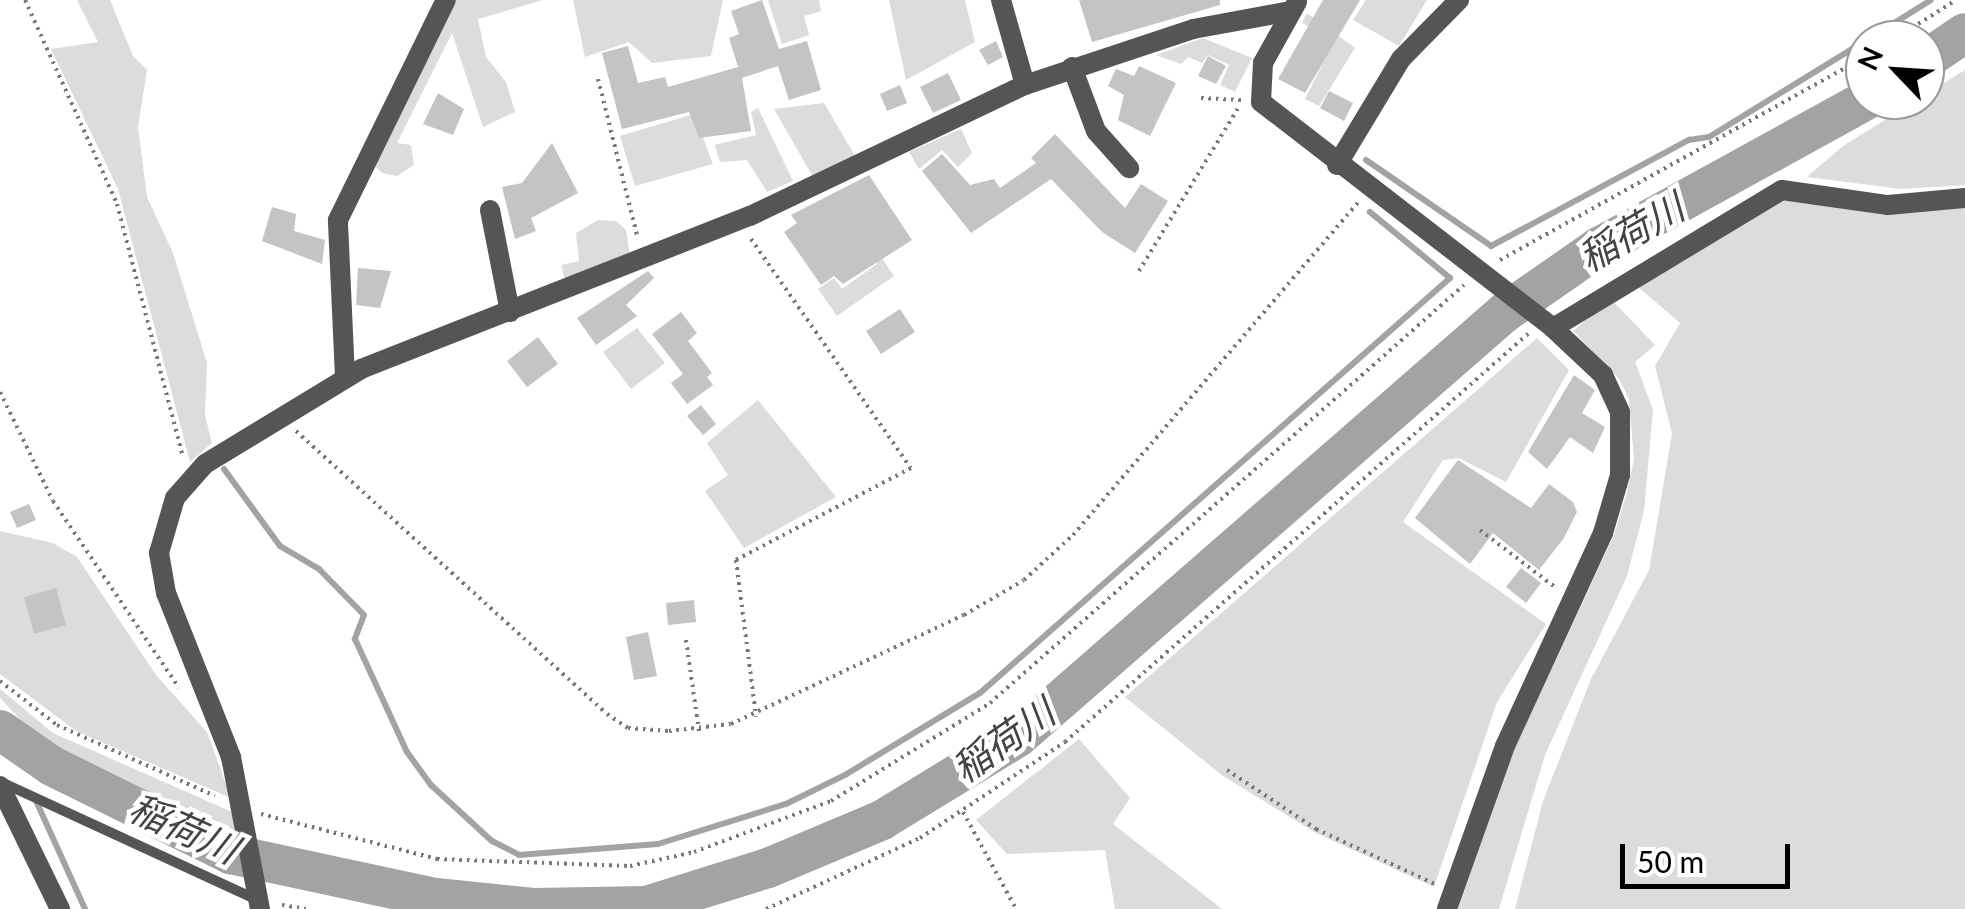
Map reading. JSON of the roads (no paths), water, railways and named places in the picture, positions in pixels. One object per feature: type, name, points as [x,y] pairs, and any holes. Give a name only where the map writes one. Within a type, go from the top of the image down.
[{"type":"street","points":[[344,377],[338,220],[446,0]]},
{"type":"street","points":[[1000,0],[1025,85]]},
{"type":"street","points":[[1337,165],[1401,58],[1459,0]]},
{"type":"street","points":[[260,900],[245,815],[220,724],[162,572],[160,538],[189,481],[344,377],[739,221],[1025,85],[1193,30],[1294,6]]},
{"type":"street","points":[[1294,6],[1250,95],[1545,322],[1611,386],[1622,426],[1612,507],[1573,602],[1504,746],[1450,900]]},
{"type":"street","points":[[1072,67],[1096,131],[1129,168]]},
{"type":"street","points":[[1545,322],[1782,190],[1888,205],[1965,198]]},
{"type":"street","points":[[490,210],[510,312]]},
{"type":"street","points":[[0,784],[60,909]]},
{"type":"lane","points":[[0,784],[260,900]]},
{"type":"waterway","points":[[1899,20],[1931,0]]},
{"type":"waterway","name":"稲荷川","points":[[1945,46],[1965,33]]},
{"type":"waterway","points":[[1366,160],[1491,246],[1689,140],[1709,137],[1845,53]]},
{"type":"waterway","name":"稲荷川","points":[[0,730],[52,766],[230,854],[436,898],[535,908],[646,906],[768,868],[882,820],[1018,737],[1504,313],[1599,247],[1845,112]]},
{"type":"waterway","points":[[224,469],[280,546],[319,569],[364,615],[355,639],[407,752],[431,785],[492,841],[519,855],[658,844],[786,804],[845,775],[980,693],[1450,278],[1370,212]]},
{"type":"waterway","points":[[37,803],[85,909]]}]
